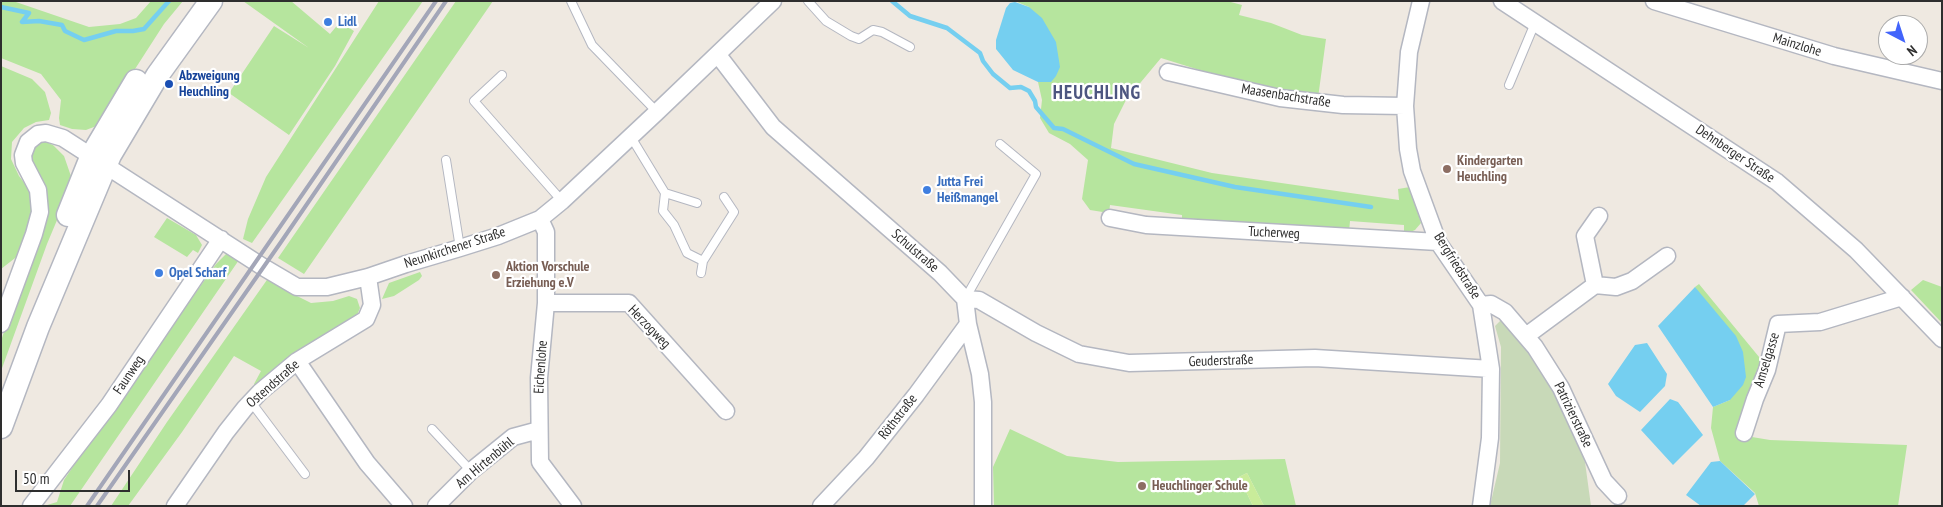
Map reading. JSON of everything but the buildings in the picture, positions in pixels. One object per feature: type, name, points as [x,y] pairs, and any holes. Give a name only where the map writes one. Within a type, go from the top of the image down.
[{"type":"main road","points":[[1,390],[18,341],[99,160],[153,54],[194,1]]},
{"type":"main road","points":[[1,427],[99,160],[211,1]]},
{"type":"street","name":"Neunkirchener Straße","points":[[1,324],[34,234],[40,212],[38,190],[24,163],[24,148],[32,138],[46,133],[63,138],[297,287],[327,287],[368,277],[498,236],[540,218],[631,137],[774,1]]},
{"type":"street","name":"Bergfriedstraße","points":[[1421,1],[1409,52],[1405,106],[1408,149],[1412,172],[1438,242],[1481,305],[1491,369],[1490,438],[1481,506]]},
{"type":"street","name":"Dehnberger Straße","points":[[1502,1],[1777,182],[1856,250],[1942,339]]},
{"type":"street","name":"Mainzlohe","points":[[1654,1],[1834,56],[1942,80]]},
{"type":"street","name":"Schulstraße","points":[[718,55],[773,128],[940,273],[965,299]]},
{"type":"street","name":"Maasenbachstraße","points":[[1168,72],[1280,98],[1343,105],[1405,106]]},
{"type":"street","points":[[1595,285],[1585,236],[1599,216]]},
{"type":"street","name":"Eichenlohe","points":[[540,218],[546,232],[546,303],[539,378],[540,462],[573,506]]},
{"type":"street","name":"Tucherweg","points":[[1110,218],[1146,225],[1438,242]]},
{"type":"street","name":"Faunweg","points":[[31,506],[109,405],[220,239]]},
{"type":"street","points":[[1526,336],[1595,285],[1616,287],[1632,281],[1667,256]]},
{"type":"street","name":"Ostendstraße","points":[[175,506],[226,432],[251,402],[297,361],[366,319],[372,305],[368,277]]},
{"type":"street","name":"Amselgasse","points":[[1744,433],[1754,399],[1767,370],[1778,324],[1820,322],[1902,297]]},
{"type":"street","points":[[965,299],[968,324],[980,374],[983,402],[983,506]]},
{"type":"street","name":"Geuderstraße","points":[[965,299],[979,300],[1036,333],[1079,354],[1129,363],[1315,358],[1491,369]]},
{"type":"street","name":"Herzogweg","points":[[546,303],[629,302],[726,411]]},
{"type":"street","name":"Patrizierstraße","points":[[1481,305],[1491,304],[1505,312],[1526,336],[1561,388],[1604,481],[1618,496]]},
{"type":"street","name":"Röthstraße","points":[[821,506],[866,458],[916,395],[968,324]]},
{"type":"street","points":[[297,361],[367,463],[404,506]]},
{"type":"street","name":"Am Hirtenbühl","points":[[436,506],[472,471],[513,436],[539,430]]},
{"type":"lane","points":[[570,1],[592,45],[657,112]]},
{"type":"lane","points":[[808,1],[826,21],[851,36],[859,39],[873,30],[882,32],[910,47]]},
{"type":"lane","points":[[1509,85],[1535,23]]},
{"type":"lane","points":[[502,75],[474,101],[562,200]]},
{"type":"lane","points":[[631,137],[665,193],[663,211],[674,225],[687,253],[703,261]]},
{"type":"lane","points":[[965,299],[1036,174],[1000,144]]},
{"type":"lane","points":[[446,160],[460,248]]},
{"type":"lane","points":[[665,193],[697,202]]},
{"type":"lane","points":[[700,273],[703,261],[734,212],[724,197]]},
{"type":"lane","points":[[251,402],[305,474]]},
{"type":"lane","points":[[432,429],[472,471]]},
{"type":"green space","points":[[1,1],[13,1],[89,27],[120,24],[136,18],[151,1],[183,1],[164,24],[99,125],[86,130],[72,129],[60,125],[61,100],[41,74],[1,58]]},
{"type":"green space","points":[[243,1],[291,1],[330,34],[340,22],[354,31],[335,66],[289,135],[229,93],[274,26],[309,48]]},
{"type":"green space","points":[[379,1],[423,1],[252,243],[243,239],[248,219],[266,177]]},
{"type":"green space","points":[[456,1],[493,1],[304,274],[278,258]]},
{"type":"green space","points":[[1015,1],[1227,1],[1242,5],[1239,15],[1271,23],[1302,35],[1326,39],[1318,98],[1257,88],[1161,58],[1126,100],[1114,124],[1111,148],[1212,173],[1399,200],[1398,189],[1410,187],[1421,223],[1415,230],[1408,233],[1404,232],[1404,225],[1350,221],[1349,232],[1182,219],[1182,215],[1110,205],[1109,213],[1090,210],[1082,199],[1088,160],[1070,144],[1049,133],[1040,118],[1042,100],[1038,82],[1051,82],[1029,7]]},
{"type":"green space","points":[[1,66],[32,79],[45,92],[51,113],[49,120],[36,122],[24,128],[12,142],[11,159],[19,176],[30,190],[33,203],[32,222],[19,255],[1,269]]},
{"type":"green space","points":[[44,141],[53,145],[64,156],[73,182],[47,244],[1,371],[1,341],[46,201],[40,175],[32,160],[31,151],[37,144]]},
{"type":"green space","points":[[167,218],[196,235],[202,245],[198,253],[193,250],[187,257],[154,237]]},
{"type":"green space","points":[[228,252],[241,257],[70,506],[44,506],[57,502],[64,480],[78,459],[216,264]]},
{"type":"green space","points":[[420,272],[422,276],[419,280],[394,296],[382,299],[389,283]]},
{"type":"green space","points":[[269,277],[291,293],[311,303],[333,301],[349,296],[357,299],[360,308],[357,315],[292,355],[255,387],[254,384],[261,371],[234,356],[128,506],[111,506],[167,422]]},
{"type":"green space","points":[[1923,280],[1942,287],[1942,323],[1911,290]]},
{"type":"green space","points":[[1699,284],[1764,363],[1737,431],[1752,437],[1770,440],[1907,445],[1898,506],[1759,506],[1755,493],[1720,461],[1711,428],[1713,407],[1730,400],[1695,287]]},
{"type":"green space","points":[[1502,319],[1543,368],[1567,412],[1585,462],[1591,506],[1490,506],[1500,463],[1501,347],[1495,326]]},
{"type":"green space","name":"Heuchlinger Schule","points":[[1010,429],[1067,456],[1118,462],[1285,459],[1296,506],[1264,506],[1247,473],[1239,477],[1253,506],[994,506],[993,467]]},
{"type":"green space","points":[[1247,473],[1264,506],[1253,506],[1239,477]]},
{"type":"water","points":[[1015,2],[1029,7],[1042,18],[1056,42],[1060,67],[1051,82],[1038,82],[1013,70],[996,49],[996,40],[1006,8],[1010,3]]},
{"type":"water","points":[[1695,287],[1736,336],[1743,352],[1746,377],[1743,385],[1730,400],[1713,407],[1658,326]]},
{"type":"water","points":[[1647,343],[1667,374],[1665,386],[1640,412],[1616,396],[1608,384],[1635,345]]},
{"type":"water","points":[[1670,399],[1678,402],[1703,435],[1673,465],[1641,430]]},
{"type":"water","points":[[1720,461],[1755,494],[1743,506],[1701,506],[1686,495],[1711,462]]},
{"type":"waterway","points":[[1,7],[29,13],[22,22],[39,21],[62,25],[65,31],[84,40],[116,31],[144,29],[169,1]]},
{"type":"waterway","points":[[892,1],[910,16],[947,28],[980,53],[983,61],[993,74],[1010,88],[1021,87],[1029,91],[1036,107],[1054,128],[1063,129],[1134,164],[1235,187],[1371,207]]},
{"type":"railway","points":[[87,506],[436,1]]},
{"type":"railway","points":[[97,506],[446,1]]},
{"type":"place","name":"Lidl","points":[[328,22]]},
{"type":"place","name":"Abzweigung Heuchling","points":[[169,84]]},
{"type":"place","name":"Kindergarten Heuchling","points":[[1447,169]]},
{"type":"place","name":"Jutta Frei Heißmangel","points":[[927,190]]},
{"type":"place","name":"Opel Scharf","points":[[159,273]]},
{"type":"place","name":"Aktion Vorschule Erziehung e.V","points":[[496,275]]},
{"type":"place","name":"Heuchlinger Schule","points":[[1142,486]]},
{"type":"district","name":"HEUCHLING","points":[[1097,94]]}]
